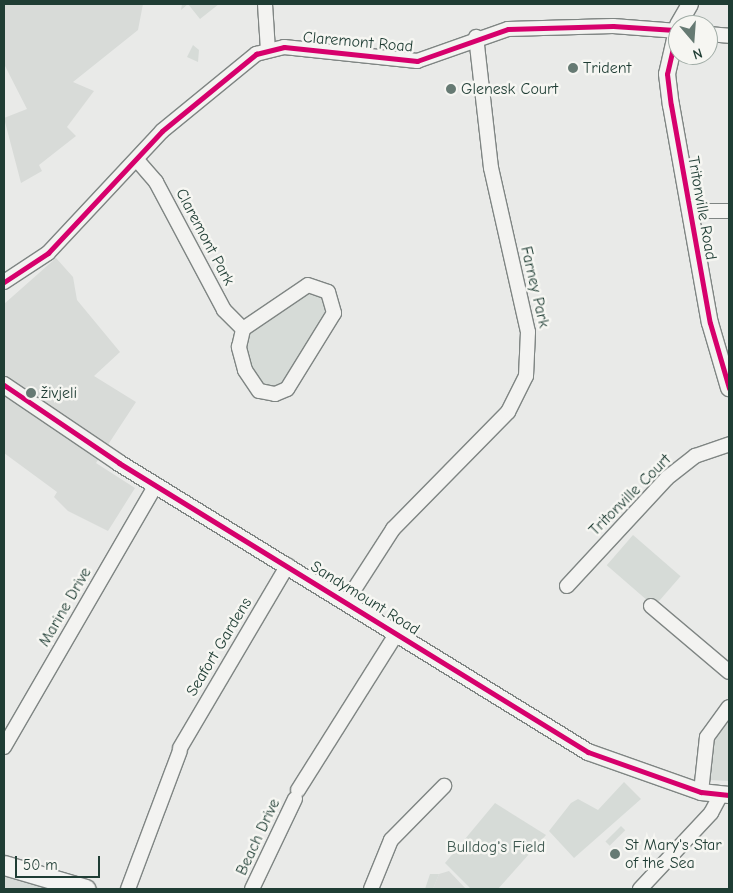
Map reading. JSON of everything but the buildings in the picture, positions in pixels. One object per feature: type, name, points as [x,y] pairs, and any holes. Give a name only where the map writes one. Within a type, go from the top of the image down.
[{"type":"main road","points":[[4,865],[86,889]]},
{"type":"street","points":[[265,4],[268,50]]},
{"type":"street","name":"Tritonville Road","points":[[684,15],[690,4]]},
{"type":"street","name":"Claremont Road","points":[[4,282],[48,252],[190,105],[245,62],[268,50],[284,47],[417,61],[476,37],[534,27],[668,28]]},
{"type":"street","name":"Farney Park","points":[[346,602],[393,529],[508,412],[520,394],[528,365],[526,316],[491,168],[476,37]]},
{"type":"street","name":"Tritonville Road","points":[[669,65],[667,74],[710,323],[729,388]]},
{"type":"street","name":"Claremont Park","points":[[137,160],[156,182],[224,310],[243,328]]},
{"type":"street","points":[[690,211],[729,211]]},
{"type":"street","points":[[308,286],[323,288],[334,304],[334,313],[299,374],[281,393],[259,391],[252,385],[240,347],[243,328],[308,286]]},
{"type":"street","name":"Sandymount Road","points":[[4,385],[156,485],[288,564],[588,752],[701,792],[725,794]]},
{"type":"street","name":"Tritonville Court","points":[[567,586],[667,478],[695,456],[729,444]]},
{"type":"street","name":"Marine Drive","points":[[4,747],[156,485]]},
{"type":"street","name":"Seafort Gardens","points":[[128,889],[180,750],[288,564]]},
{"type":"street","points":[[651,606],[729,672]]},
{"type":"street","name":"Beach Drive","points":[[252,889],[296,795],[397,633]]},
{"type":"street","points":[[701,792],[708,737],[729,707]]},
{"type":"street","points":[[371,889],[391,840],[444,786]]},
{"type":"street","points":[[640,889],[711,813],[725,794]]},
{"type":"shaded area","points":[[4,4],[143,4],[138,30],[73,82],[94,91],[67,127],[76,136],[39,165],[42,171],[21,183],[4,118],[27,109],[4,64]]},
{"type":"shaded area","points":[[56,258],[73,277],[77,300],[120,352],[94,376],[136,402],[96,463],[135,488],[108,531],[68,511],[54,497],[57,492],[4,453],[4,304]]},
{"type":"shaded area","points":[[449,871],[466,889],[433,889],[439,874]]},
{"type":"green space","points":[[182,4],[188,4],[181,10]]},
{"type":"green space","points":[[188,4],[219,4],[200,19]]},
{"type":"green space","points":[[193,45],[199,50],[198,62],[187,57]]},
{"type":"green space","points":[[310,290],[323,295],[329,310],[281,387],[264,388],[253,376],[247,352],[250,329]]},
{"type":"green space","points":[[633,535],[681,576],[654,607],[607,565]]},
{"type":"green space","points":[[729,721],[729,781],[709,780],[715,739]]},
{"type":"green space","points":[[624,782],[641,799],[574,858],[549,831],[571,803],[578,799],[598,810]]},
{"type":"green space","name":"Bulldog's Field","points":[[495,803],[546,835],[498,889],[471,889],[445,863]]},
{"type":"green space","points":[[621,826],[625,830],[610,846],[605,842]]},
{"type":"green space","points":[[430,874],[439,874],[433,889],[425,889]]},
{"type":"green space","points":[[4,876],[18,880],[51,889],[4,889]]},
{"type":"cycle path","points":[[4,282],[48,253],[162,131],[256,54],[284,47],[417,61],[508,29],[613,26],[668,30]]},
{"type":"cycle path","points":[[669,65],[667,74],[671,105],[710,323],[729,388]]},
{"type":"cycle path","points":[[4,385],[119,463],[588,752],[701,792],[729,795]]},
{"type":"place","name":"Trident","points":[[573,68]]},
{"type":"place","name":"Glenesk Court","points":[[451,89]]},
{"type":"place","name":"živjeli","points":[[31,393]]},
{"type":"place","name":"St Mary's Star of the Sea","points":[[615,854]]}]
